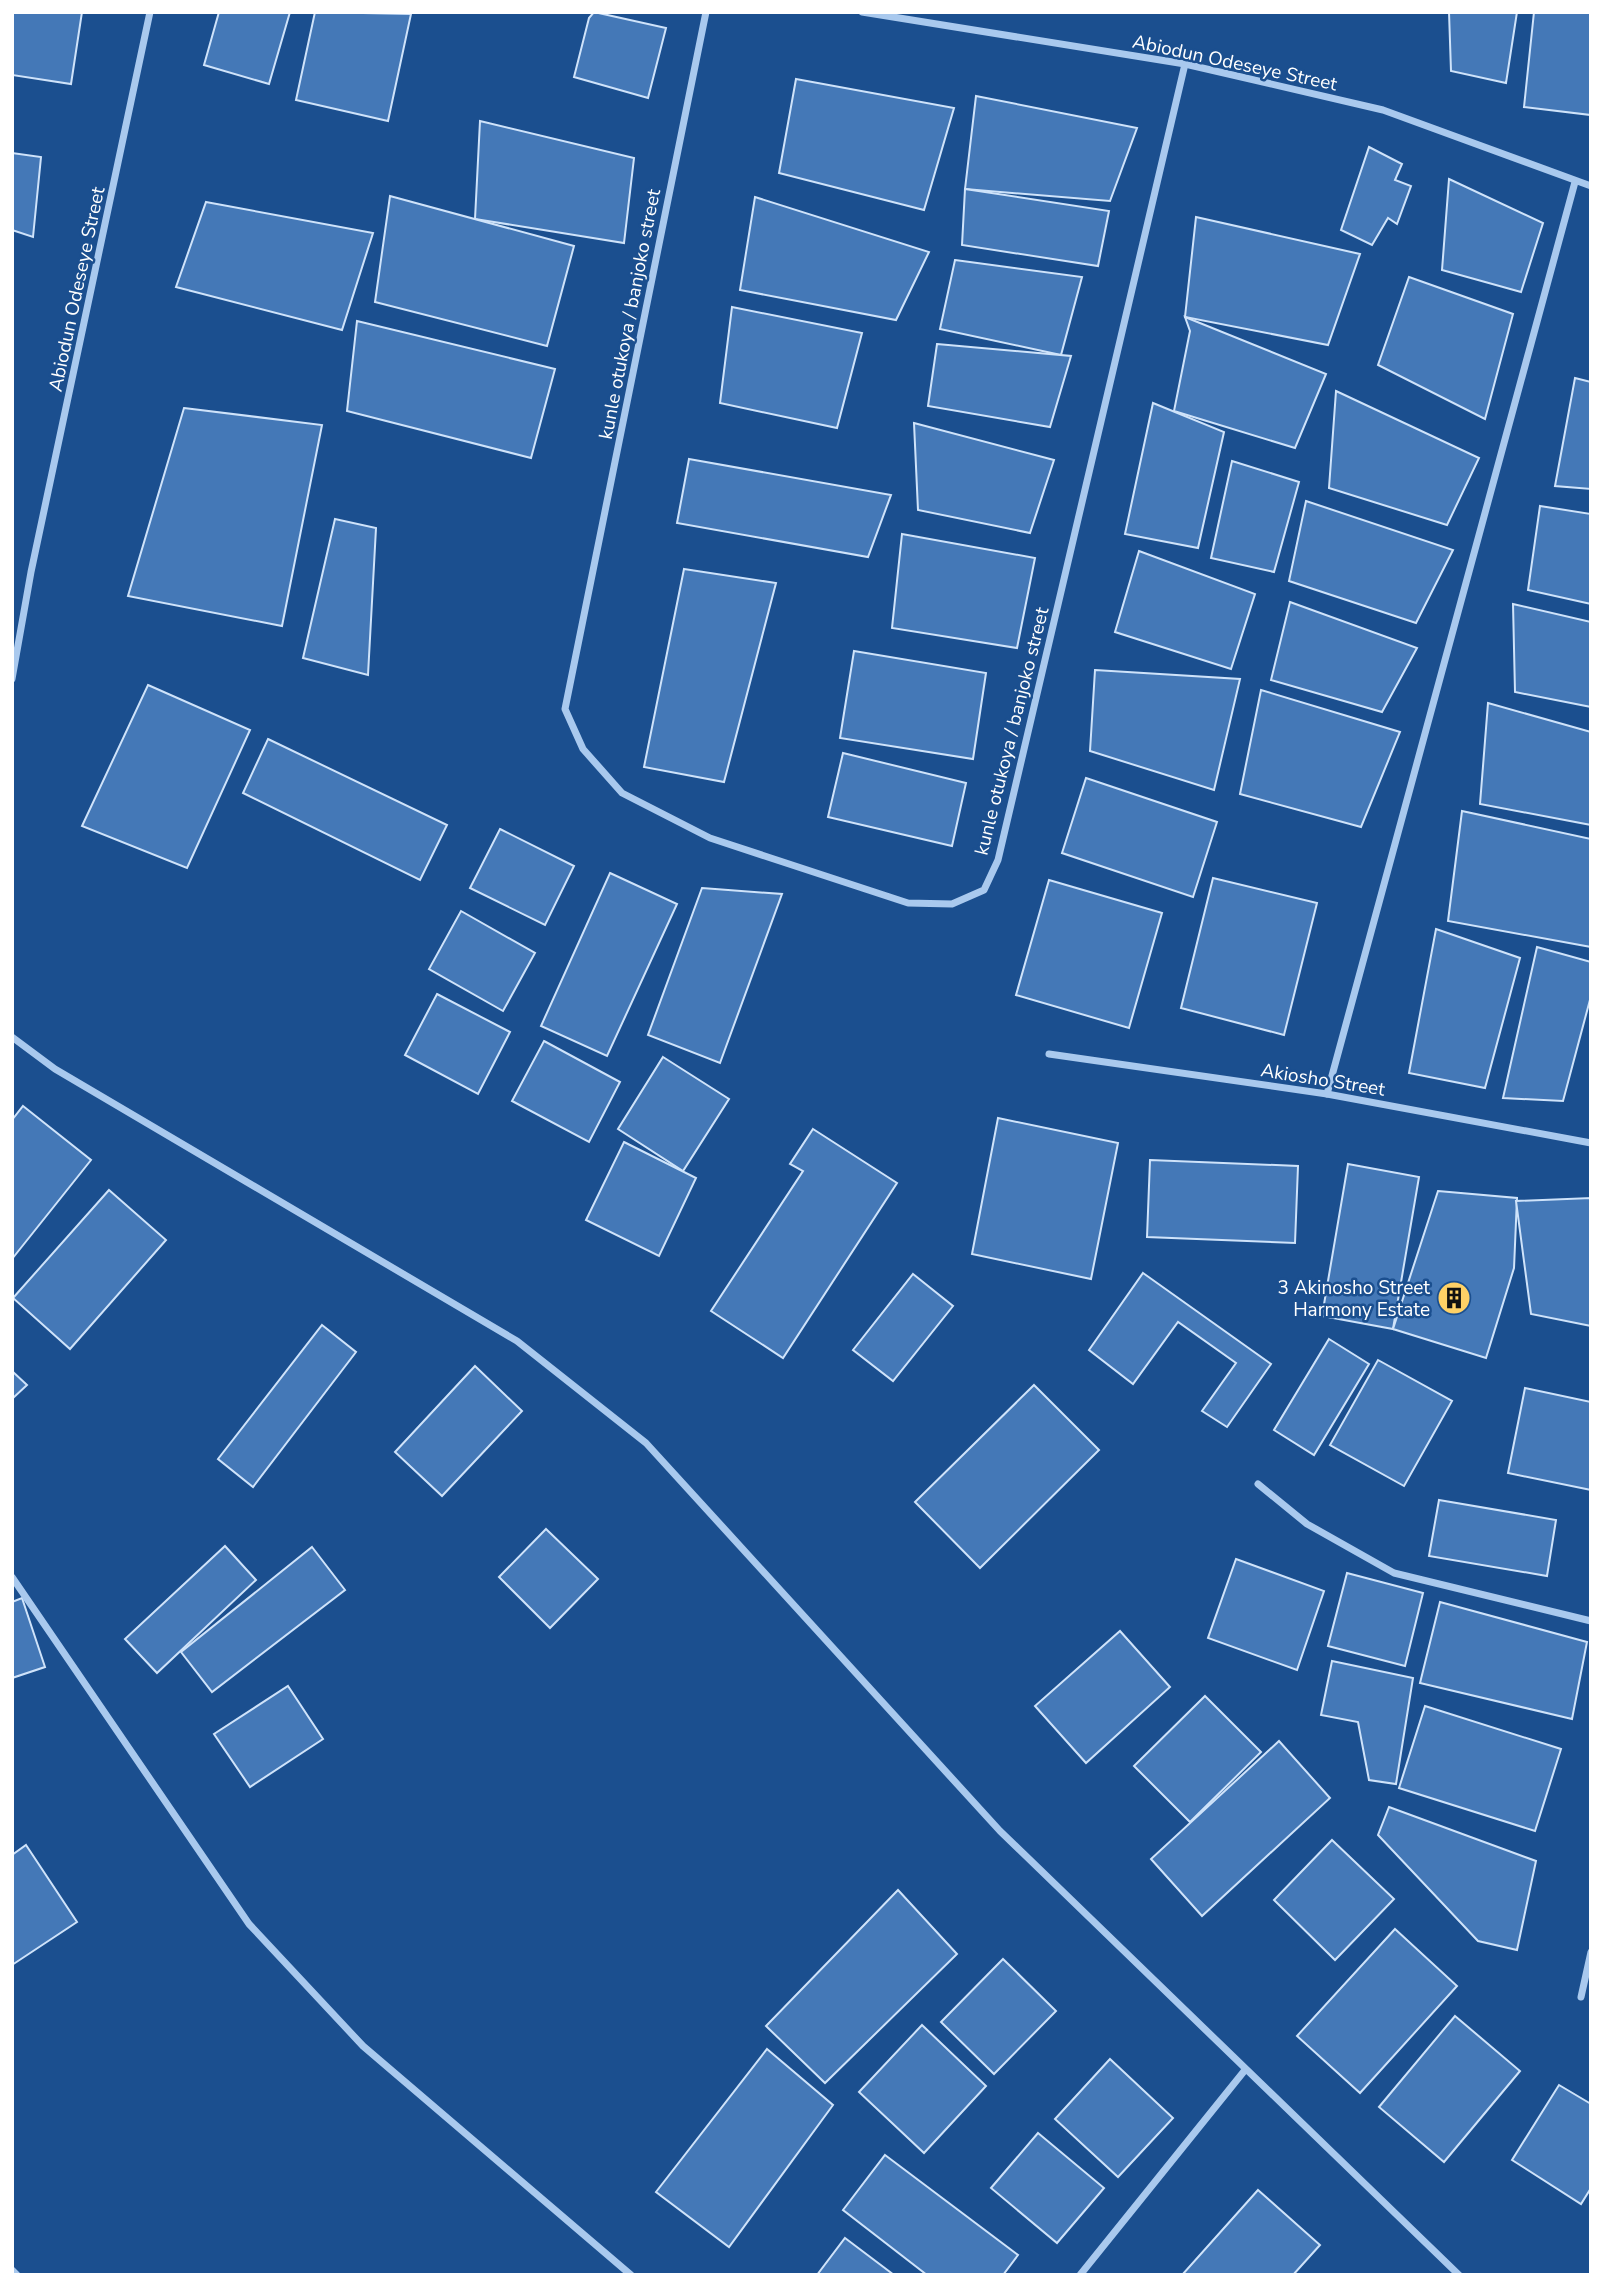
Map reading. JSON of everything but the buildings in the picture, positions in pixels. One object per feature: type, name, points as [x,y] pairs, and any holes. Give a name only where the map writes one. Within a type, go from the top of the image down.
[{"type":"street","name":"Abiodun Odeseye Street","points":[[12,679],[31,572],[150,12]]},
{"type":"street","name":"kunle otukoya / banjoko street","points":[[706,12],[565,709],[583,749],[622,793],[710,838],[908,903],[952,904],[984,890],[998,860],[1185,64]]},
{"type":"street","name":"Abiodun Odeseye Street","points":[[862,12],[1185,64],[1383,110],[1591,186]]},
{"type":"street","points":[[1327,1094],[1575,181]]},
{"type":"street","points":[[12,1037],[55,1069],[517,1341],[646,1443],[1000,1831],[1459,2275]]},
{"type":"street","name":"Akiosho Street","points":[[1049,1054],[1327,1094],[1591,1143]]},
{"type":"street","points":[[1258,1484],[1307,1524],[1394,1573],[1591,1621]]},
{"type":"street","points":[[12,1577],[249,1924],[363,2046],[631,2275]]},
{"type":"street","points":[[1581,1997],[1591,1952]]},
{"type":"street","points":[[1080,2275],[1245,2070]]},
{"type":"street","points":[[12,2270],[17,2275]]},
{"type":"place","name":"3 Akinosho Street Harmony Estate","points":[[1454,1298]]}]
